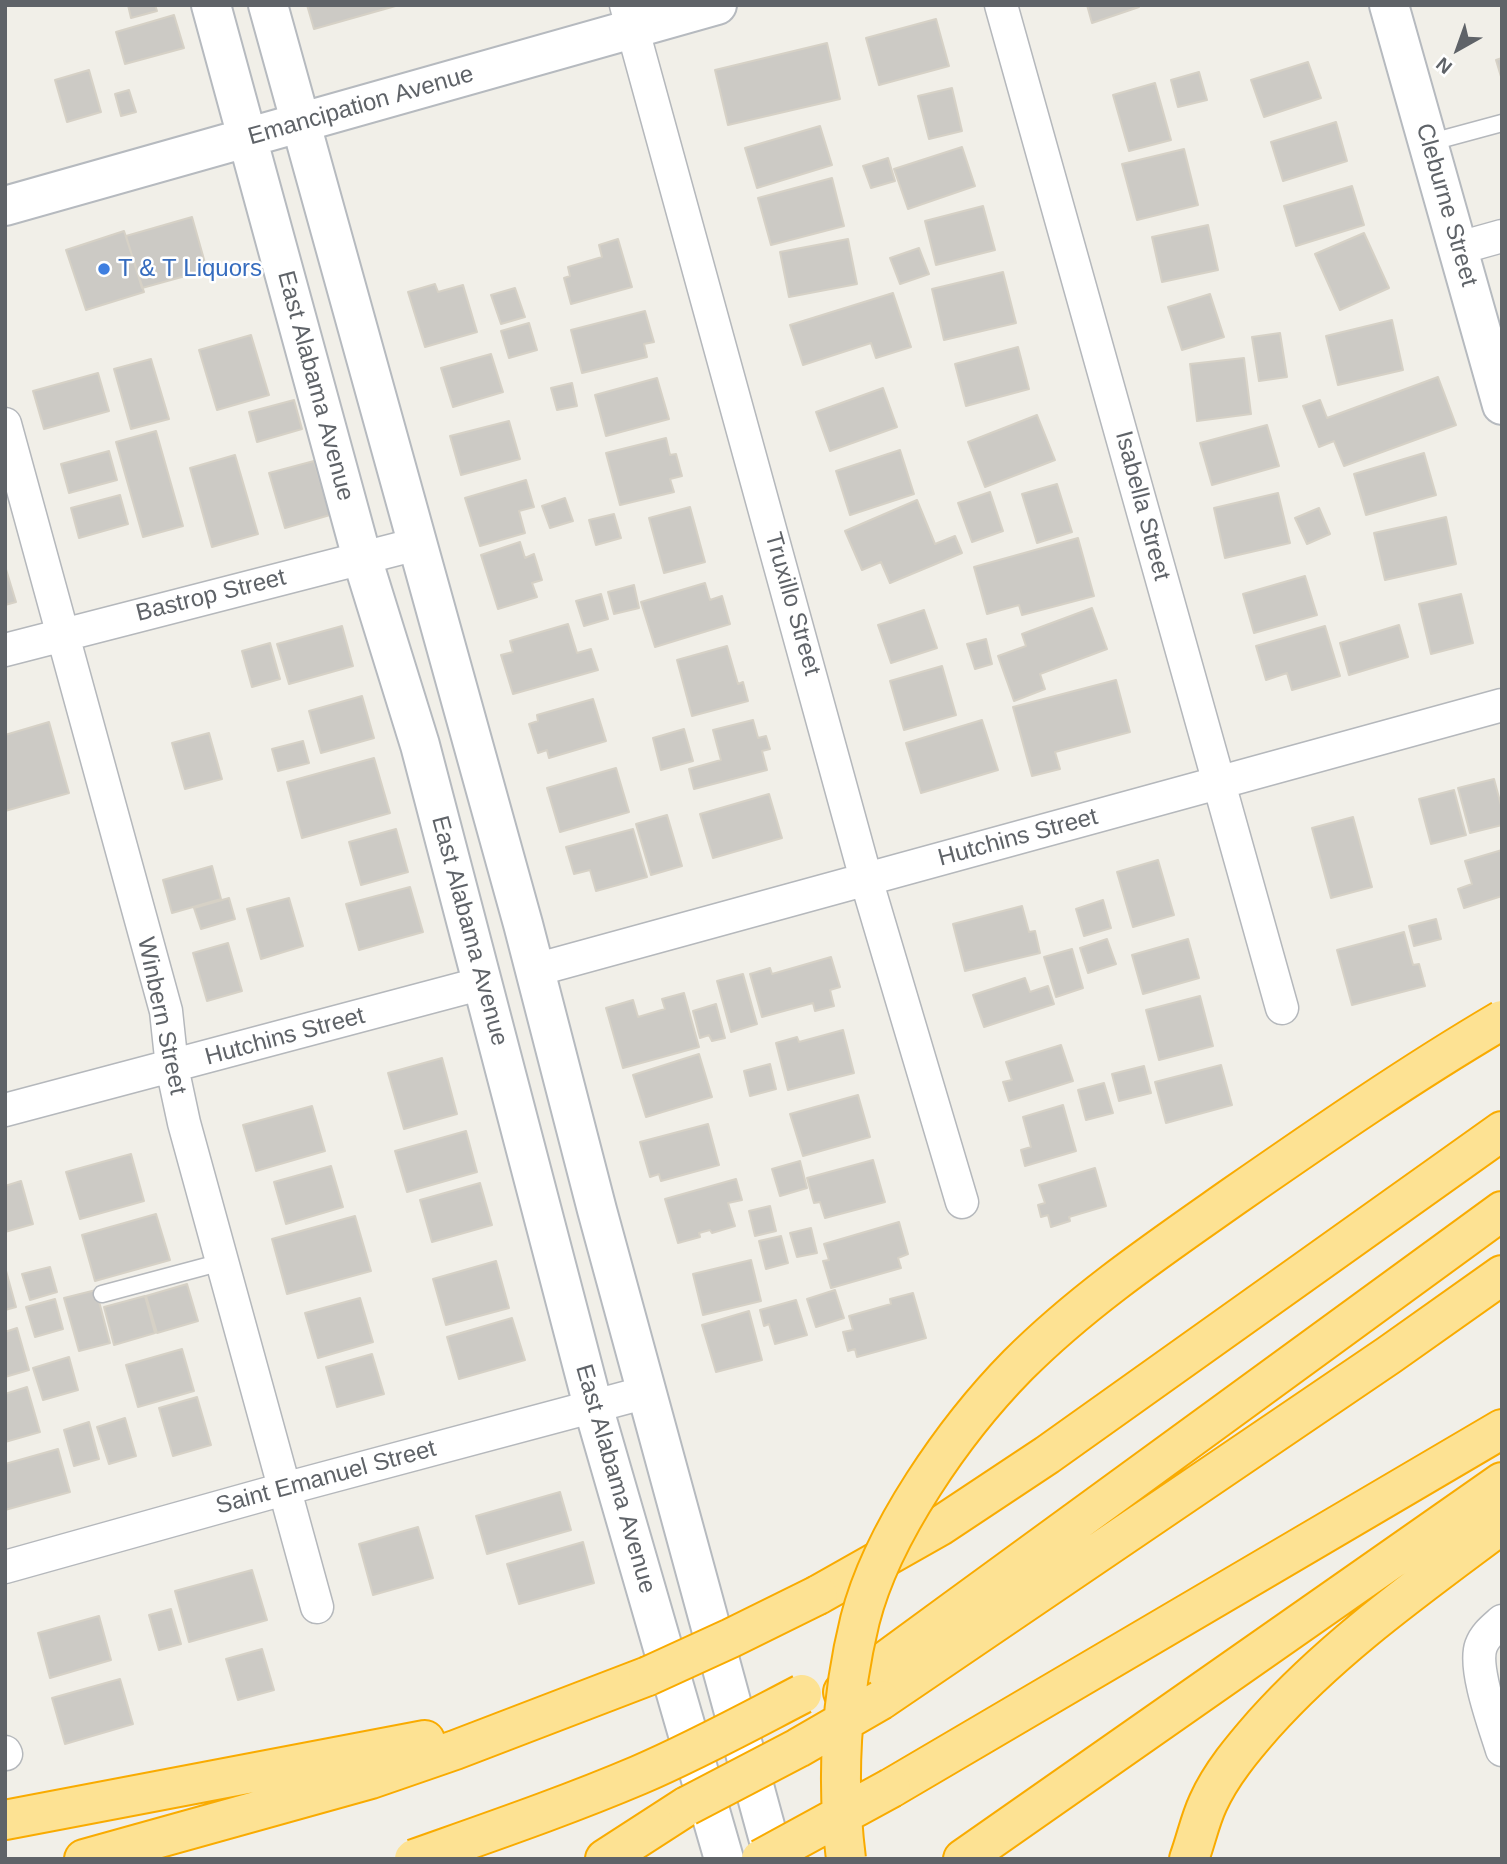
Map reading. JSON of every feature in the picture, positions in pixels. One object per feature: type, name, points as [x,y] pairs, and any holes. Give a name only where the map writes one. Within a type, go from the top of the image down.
[{"type":"highway","points":[[846,1859],[842,1832],[841,1760],[848,1677],[860,1618],[878,1569],[913,1501],[966,1424],[1019,1365],[1073,1316],[1146,1258],[1311,1143],[1459,1045],[1502,1020]]},
{"type":"highway","points":[[84,1859],[371,1779],[544,1717],[648,1676],[817,1595],[940,1525],[1047,1455],[1502,1131]]},
{"type":"highway","points":[[605,1859],[687,1806],[1502,1211]]},
{"type":"highway","points":[[687,1806],[799,1748],[881,1700],[1129,1529],[1389,1355],[1502,1275]]},
{"type":"highway","points":[[761,1859],[891,1788],[1502,1429]]},
{"type":"highway","points":[[963,1859],[1502,1482]]},
{"type":"highway","points":[[414,1859],[640,1774],[802,1694],[963,1588],[1098,1505]]},
{"type":"highway","points":[[1189,1859],[1208,1802],[1240,1751],[1279,1707],[1325,1661],[1376,1619],[1502,1524]]},
{"type":"highway","points":[[5,1819],[544,1717]]},
{"type":"street","name":"East Alabama Avenue","points":[[211,5],[362,558],[420,746],[593,1406],[724,1859]]},
{"type":"street","points":[[268,5],[535,970],[593,1197],[774,1859]]},
{"type":"street","name":"Emancipation Avenue","points":[[5,206],[301,124],[629,17],[717,5]]},
{"type":"street","name":"Isabella Street","points":[[1001,5],[1282,1008]]},
{"type":"street","name":"Cleburne Street","points":[[1389,5],[1502,405]]},
{"type":"street","name":"Truxillo Street","points":[[629,17],[866,879],[962,1202]]},
{"type":"street","points":[[1459,248],[1502,236]]},
{"type":"street","name":"Winbern Street","points":[[5,424],[166,1011],[172,1067],[184,1124],[317,1608]]},
{"type":"street","name":"Bastrop Street","points":[[5,650],[417,544]]},
{"type":"street","name":"Hutchins Street","points":[[535,970],[1502,705]]},
{"type":"street","name":"Hutchins Street","points":[[5,1110],[483,984]]},
{"type":"street","name":"Saint Emanuel Street","points":[[5,1567],[647,1392]]},
{"type":"street","points":[[1502,1620],[1487,1633],[1480,1650],[1481,1675],[1502,1750]]},
{"type":"lane","points":[[1428,143],[1502,123]]},
{"type":"lane","points":[[102,1294],[222,1262]]},
{"type":"building","points":[[128,5],[155,5],[157,11],[131,18]]},
{"type":"building","points":[[307,5],[399,5],[314,29]]},
{"type":"building","points":[[1087,5],[1138,5],[1139,7],[1092,23]]},
{"type":"building","points":[[174,15],[184,48],[125,64],[116,32]]},
{"type":"building","points":[[936,19],[949,66],[879,85],[866,38]]},
{"type":"building","points":[[827,43],[840,99],[728,125],[715,70]]},
{"type":"building","points":[[1502,58],[1502,80],[1496,60]]},
{"type":"building","points":[[1308,62],[1321,98],[1264,117],[1251,80]]},
{"type":"building","points":[[89,70],[101,112],[67,122],[55,80]]},
{"type":"building","points":[[1199,72],[1207,100],[1178,107],[1171,80]]},
{"type":"building","points":[[1155,83],[1171,140],[1129,151],[1113,95]]},
{"type":"building","points":[[952,88],[962,131],[929,139],[918,96]]},
{"type":"building","points":[[129,90],[136,112],[121,116],[115,94]]},
{"type":"building","points":[[1336,122],[1347,161],[1283,181],[1271,142]]},
{"type":"building","points":[[820,126],[832,165],[757,188],[745,148]]},
{"type":"building","points":[[962,147],[975,186],[908,209],[894,169]]},
{"type":"building","points":[[1184,149],[1198,205],[1137,220],[1122,164]]},
{"type":"building","points":[[888,158],[895,181],[871,188],[863,166]]},
{"type":"building","points":[[832,178],[844,226],[771,245],[758,198]]},
{"type":"building","points":[[1352,186],[1364,225],[1296,246],[1284,206]]},
{"type":"building","points":[[983,206],[995,250],[936,265],[925,221]]},
{"type":"building","points":[[192,217],[207,270],[142,288],[126,236]]},
{"type":"building","points":[[1208,225],[1218,270],[1162,282],[1152,237]]},
{"type":"building","name":"T & T Liquors","points":[[124,231],[144,292],[86,310],[66,250]]},
{"type":"building","points":[[1364,233],[1389,288],[1340,310],[1315,254]]},
{"type":"building","points":[[618,239],[632,287],[571,304],[564,278],[570,276],[568,267],[602,257],[599,245]]},
{"type":"building","points":[[848,239],[857,284],[789,297],[780,252]]},
{"type":"building","points":[[919,248],[929,274],[900,284],[890,258]]},
{"type":"building","points":[[1003,272],[1016,323],[944,340],[932,289]]},
{"type":"building","points":[[435,284],[438,292],[463,285],[477,332],[425,347],[408,292]]},
{"type":"building","points":[[515,288],[525,317],[501,324],[491,295]]},
{"type":"building","points":[[893,293],[911,347],[876,358],[871,343],[803,365],[790,325]]},
{"type":"building","points":[[1210,294],[1224,337],[1182,350],[1168,307]]},
{"type":"building","points":[[645,311],[654,342],[644,344],[647,357],[582,373],[571,330]]},
{"type":"building","points":[[1392,320],[1403,370],[1338,385],[1326,336]]},
{"type":"building","points":[[529,323],[537,350],[509,358],[501,331]]},
{"type":"building","points":[[1280,333],[1287,377],[1259,381],[1252,337]]},
{"type":"building","points":[[251,335],[269,395],[217,410],[199,350]]},
{"type":"building","points":[[1018,347],[1029,389],[966,406],[955,364]]},
{"type":"building","points":[[491,354],[503,392],[453,407],[441,368]]},
{"type":"building","points":[[1244,358],[1251,414],[1197,421],[1190,364]]},
{"type":"building","points":[[151,359],[169,419],[131,429],[114,369]]},
{"type":"building","points":[[98,373],[109,411],[44,429],[33,391]]},
{"type":"building","points":[[1438,377],[1456,425],[1344,466],[1334,441],[1319,447],[1303,406],[1320,400],[1327,418]]},
{"type":"building","points":[[657,378],[669,419],[606,436],[595,395]]},
{"type":"building","points":[[572,383],[577,406],[557,410],[551,388]]},
{"type":"building","points":[[883,388],[897,427],[830,451],[816,412]]},
{"type":"building","points":[[294,400],[302,429],[257,442],[249,412]]},
{"type":"building","points":[[1037,415],[1055,460],[985,487],[968,442]]},
{"type":"building","points":[[509,421],[520,459],[461,475],[450,436]]},
{"type":"building","points":[[1267,425],[1279,466],[1212,485],[1200,443]]},
{"type":"building","points":[[156,431],[183,526],[143,537],[116,442]]},
{"type":"building","points":[[666,438],[670,455],[676,454],[682,476],[670,479],[674,492],[620,505],[606,453]]},
{"type":"building","points":[[900,450],[914,494],[850,515],[836,471]]},
{"type":"building","points":[[109,451],[117,480],[69,493],[61,464]]},
{"type":"building","points":[[1424,453],[1436,495],[1366,515],[1354,474]]},
{"type":"building","points":[[235,455],[258,534],[212,547],[190,468]]},
{"type":"building","points":[[314,461],[330,515],[285,528],[269,473]]},
{"type":"building","points":[[526,480],[534,507],[519,511],[525,533],[480,546],[465,498]]},
{"type":"building","points":[[1057,484],[1072,532],[1037,543],[1022,494]]},
{"type":"building","points":[[990,492],[1003,531],[972,542],[958,503]]},
{"type":"building","points":[[1278,493],[1290,543],[1225,558],[1214,508]]},
{"type":"building","points":[[120,495],[128,524],[79,538],[71,508]]},
{"type":"building","points":[[565,498],[573,521],[550,528],[542,506]]},
{"type":"building","points":[[917,500],[935,544],[955,536],[962,553],[890,583],[881,562],[862,570],[845,531]]},
{"type":"building","points":[[690,507],[705,562],[664,573],[649,518]]},
{"type":"building","points":[[1319,508],[1330,534],[1307,544],[1295,518]]},
{"type":"building","points":[[614,514],[621,538],[596,545],[589,520]]},
{"type":"building","points":[[1446,517],[1456,564],[1385,580],[1374,533]]},
{"type":"building","points":[[1078,538],[1094,596],[1022,615],[1019,605],[987,614],[974,567]]},
{"type":"building","points":[[520,542],[525,558],[534,554],[542,580],[532,583],[537,597],[498,609],[481,555]]},
{"type":"building","points":[[5,566],[16,602],[5,605]]},
{"type":"building","points":[[1305,576],[1317,615],[1254,633],[1243,594]]},
{"type":"building","points":[[705,583],[710,600],[722,596],[730,624],[655,647],[641,602]]},
{"type":"building","points":[[634,585],[639,608],[614,614],[608,592]]},
{"type":"building","points":[[601,594],[608,619],[584,626],[576,601]]},
{"type":"building","points":[[1461,594],[1473,643],[1431,654],[1419,604]]},
{"type":"building","points":[[1092,608],[1107,649],[1040,674],[1045,689],[1014,701],[998,656],[1026,646],[1022,634]]},
{"type":"building","points":[[924,610],[937,648],[891,663],[878,625]]},
{"type":"building","points":[[568,624],[577,653],[591,649],[598,670],[513,694],[501,655],[513,652],[510,641]]},
{"type":"building","points":[[1399,625],[1408,657],[1349,675],[1340,643]]},
{"type":"building","points":[[342,626],[353,666],[289,684],[277,644]]},
{"type":"building","points":[[1325,626],[1340,676],[1292,690],[1287,673],[1266,680],[1256,646]]},
{"type":"building","points":[[986,639],[992,664],[975,669],[967,644]]},
{"type":"building","points":[[270,643],[280,679],[252,687],[242,651]]},
{"type":"building","points":[[727,646],[738,684],[743,682],[748,701],[692,716],[677,660]]},
{"type":"building","points":[[942,666],[956,715],[904,730],[890,681]]},
{"type":"building","points":[[1116,680],[1130,732],[1055,752],[1060,769],[1032,776],[1013,707]]},
{"type":"building","points":[[362,696],[374,738],[321,753],[309,711]]},
{"type":"building","points":[[593,699],[606,741],[549,758],[547,750],[538,753],[529,724],[538,721],[537,715]]},
{"type":"building","points":[[753,720],[758,738],[766,736],[770,749],[762,751],[767,770],[694,789],[689,769],[721,760],[713,730]]},
{"type":"building","points":[[982,720],[998,770],[921,793],[906,743]]},
{"type":"building","points":[[49,722],[69,793],[5,811],[5,735]]},
{"type":"building","points":[[684,729],[693,761],[661,770],[653,738]]},
{"type":"building","points":[[209,733],[222,779],[185,789],[172,743]]},
{"type":"building","points":[[303,741],[309,763],[278,771],[272,749]]},
{"type":"building","points":[[374,758],[390,813],[302,838],[287,782]]},
{"type":"building","points":[[616,768],[629,812],[560,832],[547,788]]},
{"type":"building","points":[[1494,779],[1502,809],[1502,825],[1470,833],[1458,788]]},
{"type":"building","points":[[1454,790],[1466,835],[1431,844],[1419,799]]},
{"type":"building","points":[[769,794],[782,838],[713,858],[700,814]]},
{"type":"building","points":[[667,815],[682,866],[651,875],[636,824]]},
{"type":"building","points":[[1353,817],[1372,887],[1331,898],[1312,828]]},
{"type":"building","points":[[396,829],[408,872],[361,885],[349,842]]},
{"type":"building","points":[[633,829],[647,877],[596,891],[590,870],[574,874],[566,847]]},
{"type":"building","points":[[1502,850],[1502,896],[1464,908],[1458,889],[1472,884],[1465,861]]},
{"type":"building","points":[[1158,860],[1174,915],[1133,927],[1117,872]]},
{"type":"building","points":[[212,866],[221,899],[172,913],[163,880]]},
{"type":"building","points":[[410,887],[423,932],[359,950],[346,904]]},
{"type":"building","points":[[229,898],[235,919],[201,929],[194,908]]},
{"type":"building","points":[[289,898],[303,946],[261,959],[247,909]]},
{"type":"building","points":[[1103,900],[1111,928],[1084,936],[1076,909]]},
{"type":"building","points":[[1022,906],[1029,932],[1035,931],[1040,953],[965,971],[953,924]]},
{"type":"building","points":[[1436,919],[1441,939],[1414,946],[1409,926]]},
{"type":"building","points":[[1404,932],[1413,965],[1419,964],[1425,986],[1352,1005],[1337,950]]},
{"type":"building","points":[[1107,939],[1116,964],[1088,973],[1080,948]]},
{"type":"building","points":[[1188,939],[1199,978],[1143,994],[1132,955]]},
{"type":"building","points":[[228,943],[242,991],[207,1001],[193,953]]},
{"type":"building","points":[[1072,949],[1083,988],[1056,997],[1044,957]]},
{"type":"building","points":[[831,957],[840,987],[830,990],[834,1006],[815,1011],[813,1003],[762,1017],[750,974],[770,968],[772,974]]},
{"type":"building","points":[[743,974],[757,1024],[731,1032],[717,981]]},
{"type":"building","points":[[1025,978],[1030,992],[1048,986],[1054,1004],[984,1027],[973,995]]},
{"type":"building","points":[[684,993],[699,1047],[623,1068],[606,1008],[633,1000],[638,1017],[665,1009],[662,999]]},
{"type":"building","points":[[1200,996],[1213,1046],[1159,1060],[1146,1010]]},
{"type":"building","points":[[716,1004],[725,1038],[712,1041],[709,1035],[700,1038],[693,1011]]},
{"type":"building","points":[[843,1030],[854,1073],[788,1090],[776,1043],[797,1037],[799,1042]]},
{"type":"building","points":[[1061,1045],[1073,1081],[1009,1101],[1003,1082],[1012,1080],[1006,1062]]},
{"type":"building","points":[[699,1054],[712,1097],[646,1117],[633,1075]]},
{"type":"building","points":[[442,1058],[457,1114],[404,1129],[388,1073]]},
{"type":"building","points":[[770,1064],[776,1089],[750,1096],[744,1071]]},
{"type":"building","points":[[1221,1065],[1232,1105],[1166,1123],[1155,1082]]},
{"type":"building","points":[[1144,1066],[1151,1093],[1119,1101],[1112,1074]]},
{"type":"building","points":[[1104,1083],[1113,1113],[1086,1120],[1078,1090]]},
{"type":"building","points":[[858,1095],[870,1137],[803,1156],[790,1114]]},
{"type":"building","points":[[1063,1105],[1076,1151],[1025,1166],[1021,1150],[1031,1147],[1023,1117]]},
{"type":"building","points":[[312,1106],[325,1151],[256,1171],[243,1125]]},
{"type":"building","points":[[708,1124],[719,1165],[661,1181],[659,1174],[650,1177],[640,1142]]},
{"type":"building","points":[[466,1131],[477,1172],[407,1192],[395,1151]]},
{"type":"building","points":[[131,1154],[144,1201],[80,1219],[66,1172]]},
{"type":"building","points":[[873,1160],[885,1202],[825,1218],[820,1202],[814,1203],[807,1178]]},
{"type":"building","points":[[800,1161],[807,1188],[780,1196],[772,1169]]},
{"type":"building","points":[[331,1166],[343,1207],[286,1224],[274,1182]]},
{"type":"building","points":[[1095,1168],[1106,1206],[1069,1217],[1070,1221],[1051,1227],[1048,1215],[1041,1217],[1038,1205],[1045,1203],[1039,1185]]},
{"type":"building","points":[[736,1179],[742,1200],[728,1203],[735,1226],[712,1233],[710,1230],[699,1233],[700,1237],[678,1243],[665,1199]]},
{"type":"building","points":[[21,1181],[33,1224],[5,1232],[5,1186]]},
{"type":"building","points":[[480,1183],[492,1225],[432,1242],[420,1200]]},
{"type":"building","points":[[770,1206],[776,1231],[755,1236],[749,1211]]},
{"type":"building","points":[[156,1214],[170,1260],[95,1281],[82,1235]]},
{"type":"building","points":[[355,1216],[371,1271],[287,1294],[272,1239]]},
{"type":"building","points":[[899,1222],[908,1254],[898,1258],[901,1268],[831,1288],[823,1261],[829,1260],[824,1244]]},
{"type":"building","points":[[811,1228],[817,1253],[797,1257],[790,1233]]},
{"type":"building","points":[[781,1236],[788,1263],[766,1269],[759,1241]]},
{"type":"building","points":[[751,1260],[761,1301],[703,1315],[693,1274]]},
{"type":"building","points":[[496,1261],[509,1308],[446,1325],[433,1279]]},
{"type":"building","points":[[5,1267],[16,1307],[5,1310]]},
{"type":"building","points":[[50,1267],[57,1292],[30,1300],[22,1274]]},
{"type":"building","points":[[187,1284],[198,1321],[157,1333],[146,1296]]},
{"type":"building","points":[[96,1290],[110,1343],[79,1351],[64,1298]]},
{"type":"building","points":[[835,1290],[844,1318],[816,1327],[807,1299]]},
{"type":"building","points":[[913,1293],[926,1338],[857,1357],[855,1349],[848,1351],[843,1332],[853,1330],[849,1316],[891,1304],[890,1299]]},
{"type":"building","points":[[145,1296],[155,1333],[114,1345],[104,1307]]},
{"type":"building","points":[[360,1298],[373,1342],[318,1358],[305,1313]]},
{"type":"building","points":[[55,1299],[63,1329],[35,1337],[26,1307]]},
{"type":"building","points":[[796,1300],[807,1335],[775,1344],[769,1324],[764,1326],[760,1310]]},
{"type":"building","points":[[749,1311],[762,1360],[716,1372],[702,1325]]},
{"type":"building","points":[[512,1318],[525,1360],[459,1379],[447,1337]]},
{"type":"building","points":[[17,1328],[29,1370],[5,1377],[5,1332]]},
{"type":"building","points":[[182,1349],[194,1391],[138,1407],[126,1365]]},
{"type":"building","points":[[372,1354],[384,1394],[337,1407],[326,1367]]},
{"type":"building","points":[[69,1357],[78,1390],[43,1400],[33,1368]]},
{"type":"building","points":[[27,1387],[40,1432],[5,1442],[5,1394]]},
{"type":"building","points":[[197,1397],[211,1445],[173,1456],[159,1408]]},
{"type":"building","points":[[125,1418],[136,1456],[109,1464],[97,1427]]},
{"type":"building","points":[[89,1422],[99,1459],[74,1466],[64,1430]]},
{"type":"building","points":[[58,1449],[70,1492],[5,1510],[5,1464]]},
{"type":"building","points":[[560,1492],[571,1530],[487,1554],[476,1516]]},
{"type":"building","points":[[418,1527],[433,1578],[373,1595],[359,1544]]},
{"type":"building","points":[[583,1542],[594,1583],[519,1604],[507,1564]]},
{"type":"building","points":[[252,1570],[267,1620],[189,1642],[175,1591]]},
{"type":"building","points":[[171,1609],[181,1644],[159,1650],[149,1615]]},
{"type":"building","points":[[99,1616],[111,1660],[50,1678],[38,1633]]},
{"type":"building","points":[[262,1649],[274,1690],[238,1700],[226,1659]]},
{"type":"building","points":[[120,1679],[133,1724],[65,1744],[52,1698]]},
{"type":"place","name":"T & T Liquors","points":[[104,269]]}]
